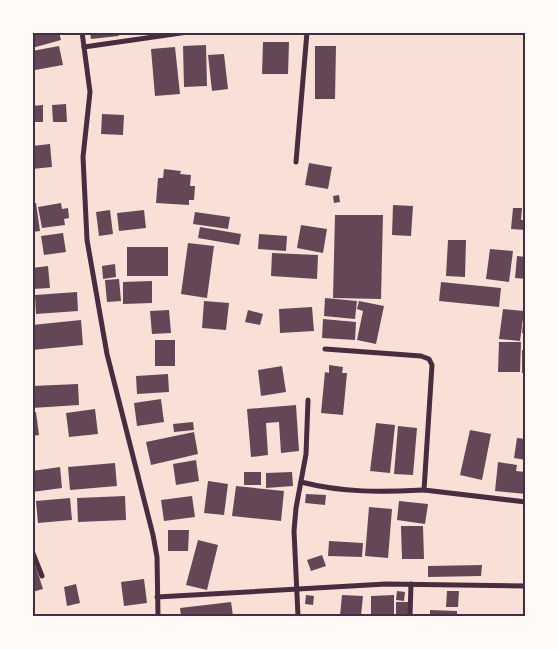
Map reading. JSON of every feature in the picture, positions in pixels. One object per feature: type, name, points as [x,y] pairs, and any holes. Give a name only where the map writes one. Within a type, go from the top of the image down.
[{"type":"street","points":[[82,32],[90,92],[84,157],[87,240],[107,354],[153,535],[157,557],[158,616]]},
{"type":"street","points":[[84,47],[188,32]]},
{"type":"street","points":[[296,162],[307,32]]},
{"type":"street","points":[[326,349],[421,356],[429,359],[432,371],[424,490]]},
{"type":"street","points":[[298,616],[294,531],[306,454],[308,400]]},
{"type":"street","points":[[301,482],[331,490],[353,492],[424,490],[526,502]]},
{"type":"street","points":[[32,552],[42,576]]},
{"type":"street","points":[[157,597],[297,588],[411,584],[526,586]]},
{"type":"street","points":[[410,616],[411,584]]},
{"type":"building","points":[[32,32],[59,32],[61,40],[32,48]]},
{"type":"building","points":[[90,32],[118,32],[119,36],[91,39]]},
{"type":"building","points":[[263,42],[289,42],[288,74],[262,74]]},
{"type":"building","points":[[206,45],[207,86],[184,87],[183,46]]},
{"type":"building","points":[[59,46],[63,65],[35,70],[32,51]]},
{"type":"building","points":[[315,46],[336,46],[335,99],[315,99]]},
{"type":"building","points":[[175,47],[180,94],[155,96],[151,49]]},
{"type":"building","points":[[224,54],[228,89],[212,91],[208,55]]},
{"type":"building","points":[[66,104],[67,122],[53,122],[52,105]]},
{"type":"building","points":[[43,105],[43,122],[32,122],[32,106]]},
{"type":"building","points":[[102,114],[124,115],[123,135],[101,134]]},
{"type":"building","points":[[50,144],[52,167],[32,169],[32,146]]},
{"type":"building","points":[[309,163],[332,167],[328,189],[305,185]]},
{"type":"building","points":[[164,169],[181,171],[180,174],[191,175],[190,186],[195,186],[194,200],[189,200],[189,205],[156,203],[158,178],[163,178]]},
{"type":"building","points":[[339,195],[340,202],[334,203],[333,196]]},
{"type":"building","points":[[32,203],[36,203],[40,231],[32,232]]},
{"type":"building","points":[[61,203],[62,209],[68,208],[69,218],[64,219],[65,225],[42,228],[38,207]]},
{"type":"building","points":[[393,205],[413,206],[411,236],[392,235]]},
{"type":"building","points":[[513,208],[522,208],[521,220],[526,220],[526,230],[511,229]]},
{"type":"building","points":[[110,210],[113,234],[99,236],[96,212]]},
{"type":"building","points":[[144,210],[146,228],[119,231],[117,213]]},
{"type":"building","points":[[195,212],[230,217],[228,229],[193,224]]},
{"type":"building","points":[[335,215],[383,215],[381,299],[333,298]]},
{"type":"building","points":[[301,225],[327,229],[323,253],[297,248]]},
{"type":"building","points":[[200,227],[241,234],[239,245],[198,238]]},
{"type":"building","points":[[63,233],[66,252],[44,255],[41,236]]},
{"type":"building","points":[[259,234],[287,236],[286,251],[258,249]]},
{"type":"building","points":[[448,240],[466,240],[465,277],[446,276]]},
{"type":"building","points":[[188,243],[214,246],[207,298],[181,294]]},
{"type":"building","points":[[127,247],[168,247],[168,276],[127,276]]},
{"type":"building","points":[[490,249],[513,251],[509,282],[486,279]]},
{"type":"building","points":[[272,253],[318,255],[317,279],[271,276]]},
{"type":"building","points":[[517,256],[526,257],[526,279],[515,278]]},
{"type":"building","points":[[115,264],[116,277],[103,279],[102,266]]},
{"type":"building","points":[[48,266],[50,288],[32,289],[32,268]]},
{"type":"building","points":[[119,279],[121,301],[107,302],[105,280]]},
{"type":"building","points":[[152,281],[152,303],[123,304],[123,282]]},
{"type":"building","points":[[441,282],[501,288],[499,307],[439,301]]},
{"type":"building","points":[[77,292],[78,311],[36,314],[35,295]]},
{"type":"building","points":[[325,298],[357,301],[355,319],[324,316]]},
{"type":"building","points":[[204,301],[229,303],[226,330],[202,328]]},
{"type":"building","points":[[359,301],[384,306],[376,344],[357,340],[363,311],[357,309]]},
{"type":"building","points":[[312,307],[314,331],[280,333],[279,309]]},
{"type":"building","points":[[503,309],[524,311],[520,341],[499,339]]},
{"type":"building","points":[[169,310],[171,333],[152,334],[150,311]]},
{"type":"building","points":[[248,310],[263,314],[260,325],[245,322]]},
{"type":"building","points":[[524,315],[526,315],[526,333],[522,333]]},
{"type":"building","points":[[323,319],[356,322],[355,340],[322,338]]},
{"type":"building","points":[[81,320],[83,345],[32,350],[32,325]]},
{"type":"building","points":[[155,340],[175,340],[175,366],[155,366]]},
{"type":"building","points":[[499,342],[521,342],[520,372],[498,372]]},
{"type":"building","points":[[522,350],[526,350],[526,373],[522,373]]},
{"type":"building","points":[[329,365],[343,367],[342,373],[347,373],[343,415],[321,413],[325,372],[329,373]]},
{"type":"building","points":[[282,366],[286,392],[261,396],[258,370]]},
{"type":"building","points":[[168,374],[169,392],[137,394],[136,376]]},
{"type":"building","points":[[78,384],[79,405],[32,408],[32,386]]},
{"type":"building","points":[[161,399],[164,422],[137,426],[134,403]]},
{"type":"building","points":[[296,405],[299,451],[281,453],[279,422],[266,423],[268,455],[251,457],[247,409]]},
{"type":"building","points":[[95,409],[98,434],[69,437],[66,413]]},
{"type":"building","points":[[32,412],[36,412],[39,435],[32,436]]},
{"type":"building","points":[[193,422],[194,430],[174,432],[173,424]]},
{"type":"building","points":[[376,423],[395,425],[390,473],[370,471]]},
{"type":"building","points":[[398,426],[417,428],[413,475],[394,474]]},
{"type":"building","points":[[470,430],[491,434],[482,480],[460,475]]},
{"type":"building","points":[[194,432],[198,454],[151,465],[146,442]]},
{"type":"building","points":[[517,438],[526,439],[526,460],[514,458]]},
{"type":"building","points":[[196,460],[199,481],[176,485],[173,464]]},
{"type":"building","points":[[498,462],[517,465],[516,471],[526,472],[526,494],[495,491]]},
{"type":"building","points":[[115,463],[117,486],[70,490],[68,467]]},
{"type":"building","points":[[60,467],[62,488],[32,492],[32,471]]},
{"type":"building","points":[[244,472],[261,472],[261,485],[244,485]]},
{"type":"building","points":[[292,472],[293,486],[266,488],[266,473]]},
{"type":"building","points":[[208,481],[228,484],[224,515],[204,513]]},
{"type":"building","points":[[236,486],[284,491],[281,521],[232,516]]},
{"type":"building","points":[[306,494],[326,495],[325,505],[305,503]]},
{"type":"building","points":[[125,496],[126,520],[78,522],[77,498]]},
{"type":"building","points":[[192,496],[195,517],[164,521],[161,500]]},
{"type":"building","points":[[70,498],[72,520],[38,523],[36,501]]},
{"type":"building","points":[[399,501],[428,504],[425,524],[397,520]]},
{"type":"building","points":[[369,507],[392,509],[388,558],[365,556]]},
{"type":"building","points":[[401,526],[423,526],[424,559],[402,559]]},
{"type":"building","points":[[168,530],[189,530],[188,551],[168,551]]},
{"type":"building","points":[[198,540],[218,545],[207,590],[186,585]]},
{"type":"building","points":[[329,541],[363,543],[362,557],[328,556]]},
{"type":"building","points":[[322,555],[326,566],[311,571],[307,560]]},
{"type":"building","points":[[482,565],[481,576],[428,577],[428,566]]},
{"type":"building","points":[[36,567],[43,589],[32,592],[32,568]]},
{"type":"building","points":[[144,579],[147,603],[124,606],[121,582]]},
{"type":"building","points":[[76,584],[80,603],[67,606],[64,587]]},
{"type":"building","points":[[397,591],[405,592],[404,601],[396,600]]},
{"type":"building","points":[[447,591],[459,591],[458,607],[446,607]]},
{"type":"building","points":[[306,595],[314,596],[313,605],[305,604]]},
{"type":"building","points":[[342,595],[363,596],[361,616],[340,616]]},
{"type":"building","points":[[394,595],[394,616],[371,616],[371,596]]},
{"type":"building","points":[[231,602],[233,616],[181,616],[180,608]]},
{"type":"building","points":[[396,602],[409,602],[409,616],[396,616]]},
{"type":"building","points":[[430,610],[457,611],[457,616],[430,616]]}]
